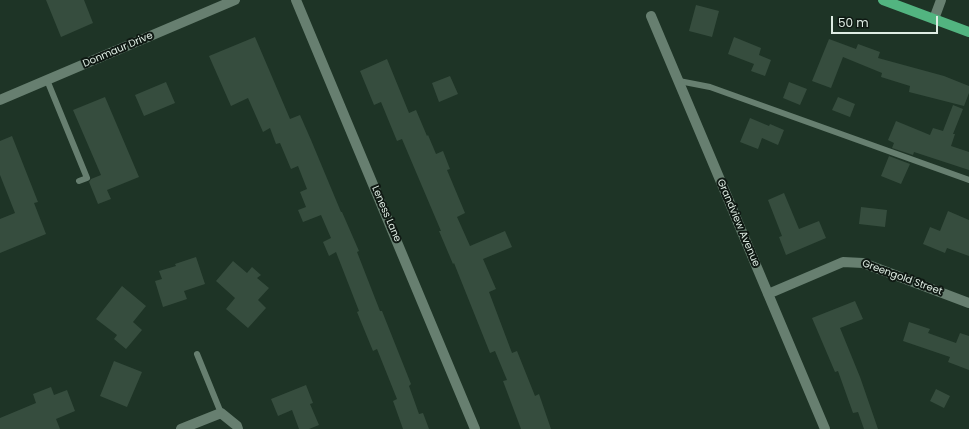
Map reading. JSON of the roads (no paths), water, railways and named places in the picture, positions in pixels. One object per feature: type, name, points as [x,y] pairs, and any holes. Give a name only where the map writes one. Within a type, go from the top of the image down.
[{"type":"main road","points":[[883,0],[969,32]]},
{"type":"street","name":"Donmaur Drive","points":[[0,100],[235,0]]},
{"type":"street","name":"Leness Lane","points":[[296,0],[475,429]]},
{"type":"street","points":[[934,19],[941,0]]},
{"type":"street","name":"Grandview Avenue","points":[[652,16],[825,429]]},
{"type":"street","name":"Greengold Street","points":[[768,294],[842,262],[862,263],[969,303]]},
{"type":"street","points":[[181,429],[221,413],[237,426],[238,429]]},
{"type":"lane","points":[[47,80],[87,178],[79,181]]},
{"type":"lane","points":[[679,81],[710,87],[969,180]]},
{"type":"lane","points":[[197,354],[221,413]]}]
